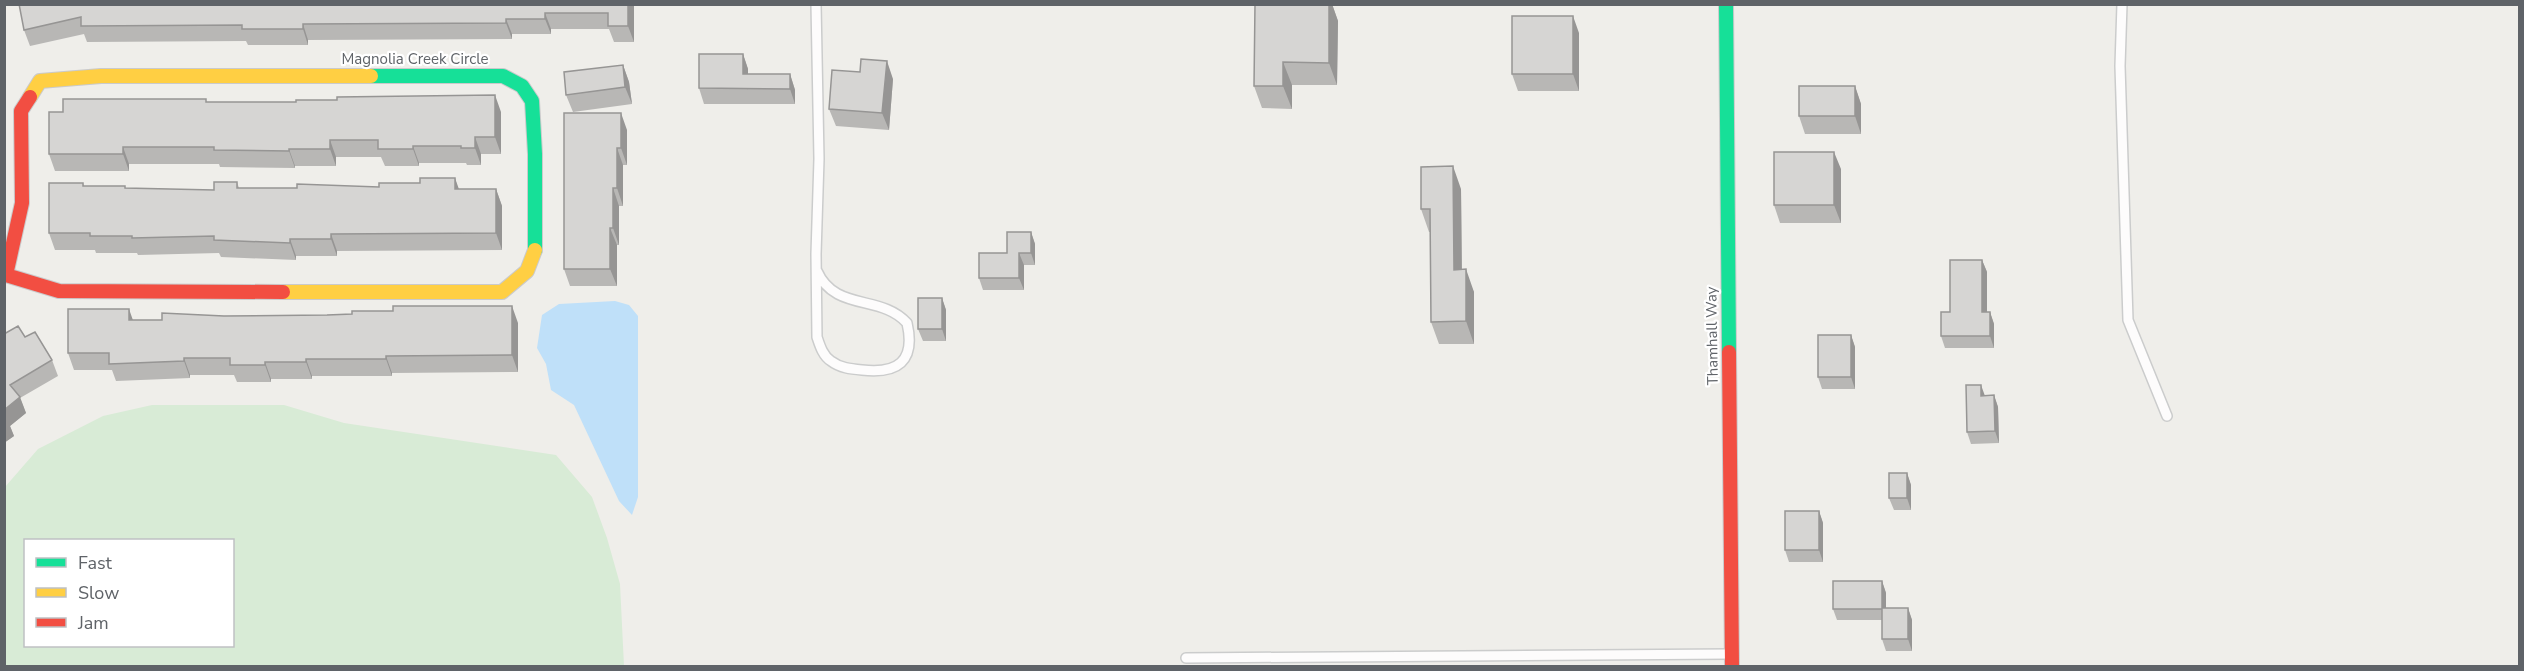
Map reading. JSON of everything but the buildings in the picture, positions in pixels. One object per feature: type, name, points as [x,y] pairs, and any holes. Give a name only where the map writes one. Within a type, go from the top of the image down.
[{"type":"street","name":"Thamhall Way","points":[[1726,4],[1732,660]]},
{"type":"street","name":"Magnolia Creek Circle","points":[[101,76],[503,76],[522,86],[532,101],[535,154],[535,251],[527,271],[502,292],[58,291],[5,277],[22,203],[21,111],[40,81],[101,76]]},
{"type":"lane","points":[[816,4],[819,159],[817,271],[817,337],[821,349],[830,361],[844,368],[882,372],[896,368],[904,358],[909,345],[907,323],[891,311],[845,299],[826,286],[817,271]]},
{"type":"lane","points":[[2122,4],[2120,66],[2128,320],[2167,416]]},
{"type":"lane","points":[[1186,658],[1732,660]]},
{"type":"green space","points":[[152,405],[284,405],[344,423],[556,455],[592,497],[607,538],[620,584],[624,666],[5,666],[5,487],[38,449],[103,416]]},
{"type":"water","points":[[615,301],[629,305],[638,316],[638,497],[632,515],[619,501],[574,405],[551,390],[546,364],[537,348],[542,315],[559,304]]},
{"type":"traffic: fast","points":[[1726,4],[1729,352]]},
{"type":"traffic: fast","points":[[371,76],[503,76],[522,86],[532,101],[535,154],[535,250]]},
{"type":"traffic: slow","points":[[101,76],[371,76]]},
{"type":"traffic: slow","points":[[30,97],[40,81],[101,76]]},
{"type":"traffic: slow","points":[[283,292],[502,292],[527,271],[535,250]]},
{"type":"traffic: jam","points":[[30,97],[21,111],[22,203],[6,275],[59,291],[283,292]]},
{"type":"traffic: jam","points":[[1729,352],[1732,666]]}]
